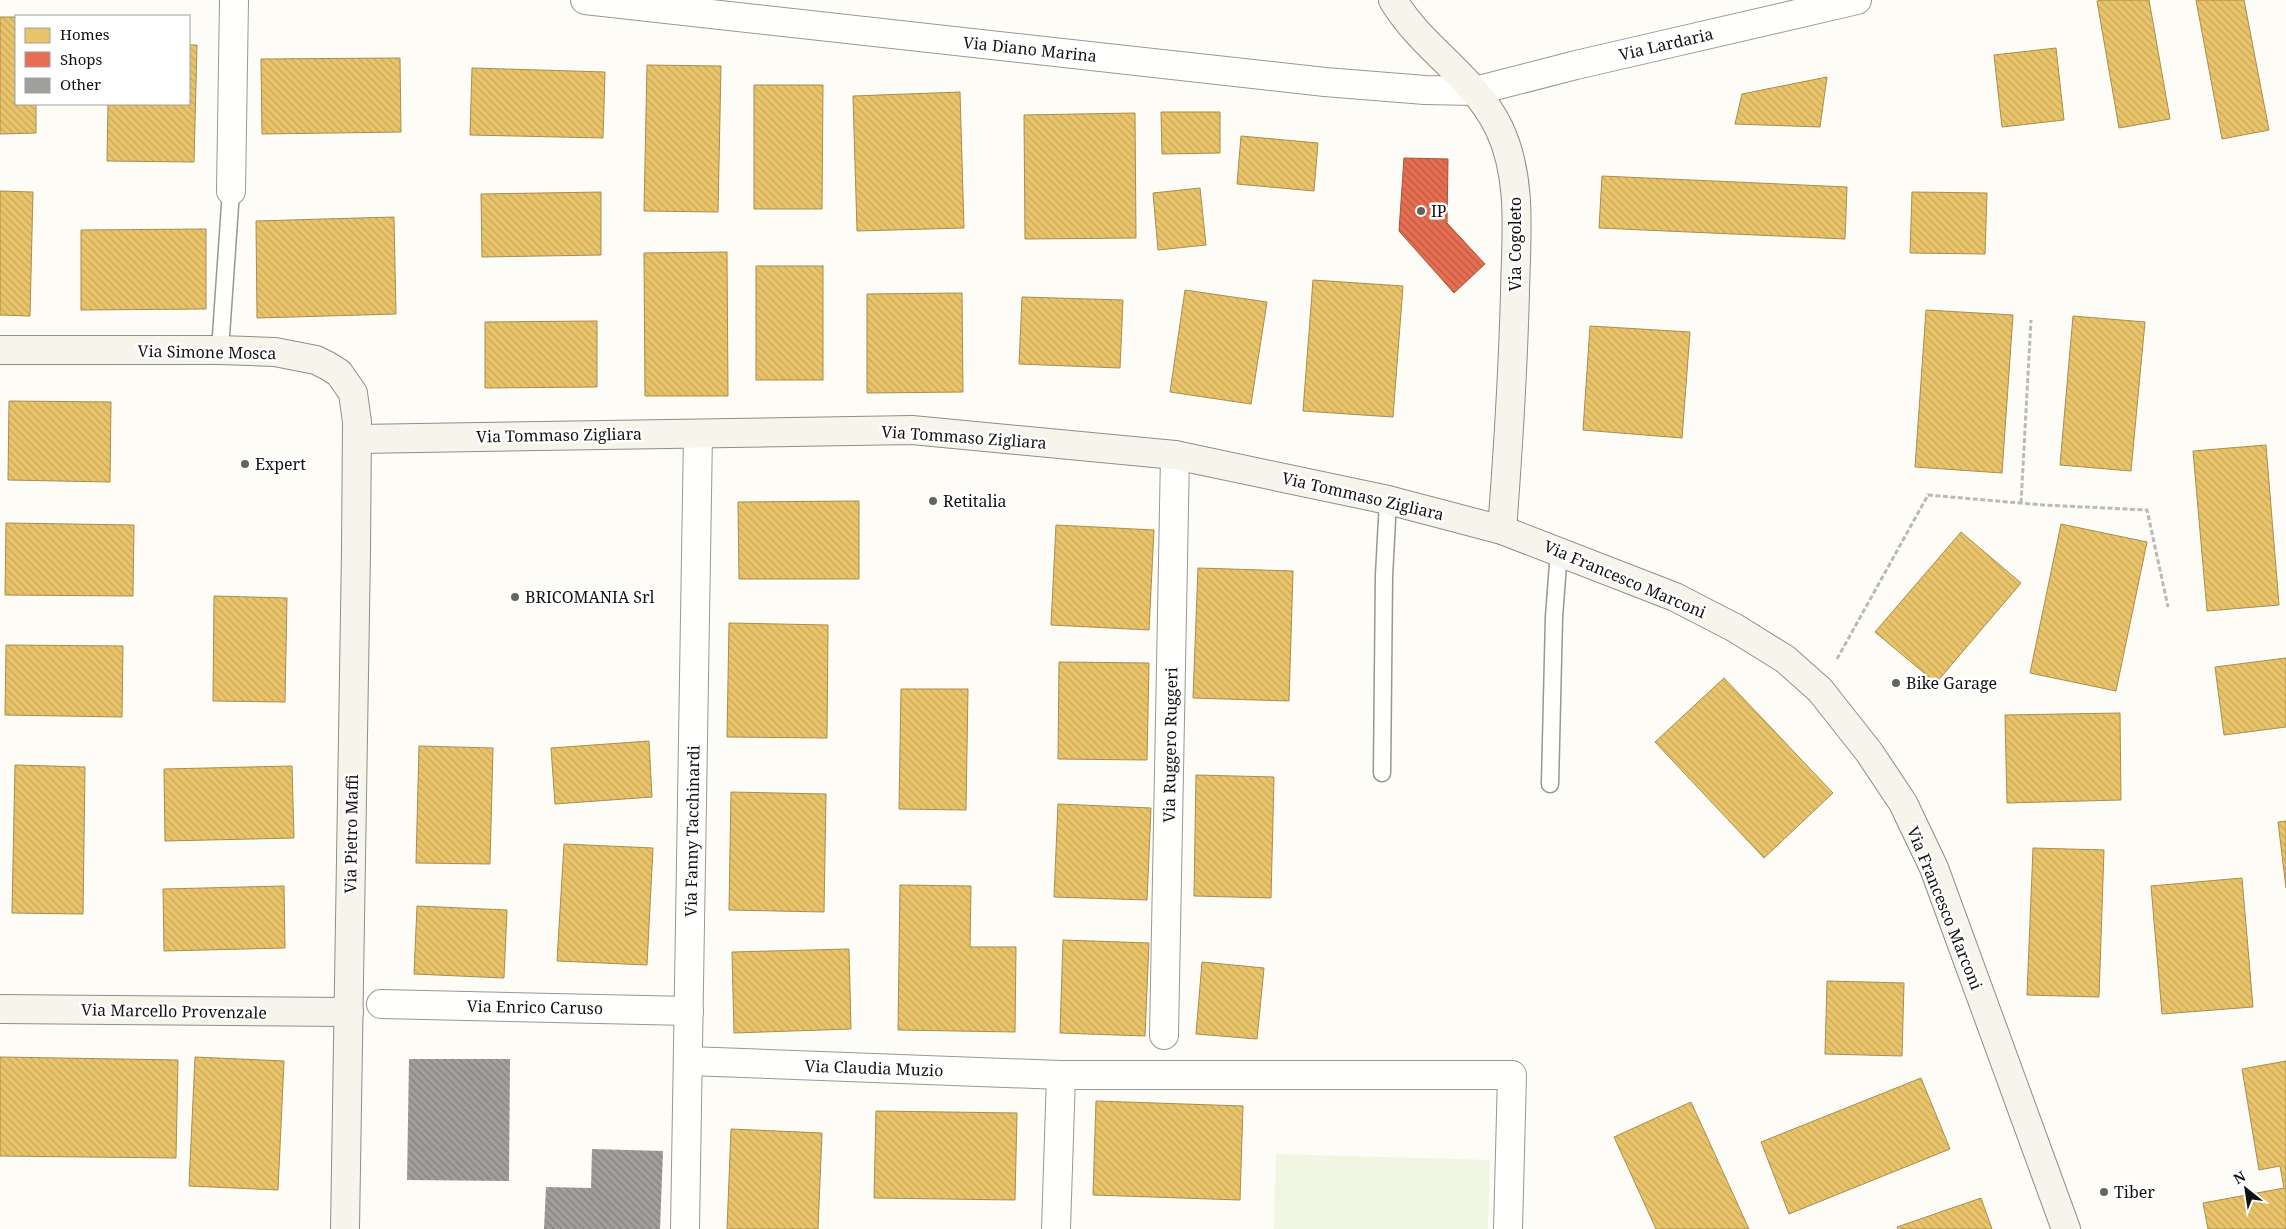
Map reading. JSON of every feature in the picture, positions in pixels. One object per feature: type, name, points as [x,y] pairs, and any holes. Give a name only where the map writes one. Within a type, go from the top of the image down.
[{"type":"street","points":[[231,191],[234,0]]},
{"type":"street","name":"Via Cogoleto","points":[[1393,0],[1417,32],[1475,91],[1499,127],[1505,143],[1515,185],[1514,322],[1502,530]]},
{"type":"street","name":"Via Lardaria","points":[[1475,91],[1576,65],[1857,0]]},
{"type":"street","name":"Via Diano Marina","points":[[602,1],[1325,82],[1425,90],[1475,91]]},
{"type":"street","name":"Via Simone Mosca","points":[[0,350],[220,350],[275,352],[316,360],[340,373],[353,394],[357,422],[357,439]]},
{"type":"street","name":"Via Tommaso Zigliara","points":[[357,439],[912,430],[1175,455],[1388,500],[1502,530]]},
{"type":"street","name":"Via Fanny Tacchinardi","points":[[686,1229],[698,434]]},
{"type":"street","name":"Via Pietro Maffi","points":[[345,1229],[357,439]]},
{"type":"street","name":"Via Ruggero Ruggeri","points":[[1164,1035],[1175,455]]},
{"type":"street","name":"Via Francesco Marconi","points":[[1502,530],[1559,550],[1675,597],[1734,628],[1785,660],[1820,690],[1869,752],[1903,803],[1934,868],[2066,1229]]},
{"type":"street","name":"Via Enrico Caruso","points":[[380,1004],[689,1010]]},
{"type":"street","name":"Via Marcello Provenzale","points":[[0,1008],[349,1012]]},
{"type":"street","name":"Via Claudia Muzio","points":[[688,1061],[1061,1075],[1512,1075],[1508,1229]]},
{"type":"street","points":[[1056,1229],[1061,1075]]},
{"type":"lane","points":[[220,350],[231,191]]},
{"type":"lane","points":[[1382,773],[1384,576],[1388,500]]},
{"type":"lane","points":[[1550,784],[1554,617],[1559,550]]},
{"type":"path","points":[[2021,503],[2031,320]]},
{"type":"path","points":[[1820,690],[1928,495],[2021,503],[2147,510],[2168,607]]},
{"type":"green space","points":[[1276,1154],[1490,1160],[1488,1229],[1274,1229]]},
{"type":"building: Homes","points":[[2149,0],[2170,119],[2119,128],[2097,1]]},
{"type":"building: Homes","points":[[2196,0],[2244,0],[2269,130],[2222,139]]},
{"type":"building: Homes","points":[[0,17],[15,17],[15,105],[36,105],[36,133],[0,134]]},
{"type":"building: Homes","points":[[190,45],[197,45],[194,162],[107,161],[108,105],[190,105]]},
{"type":"building: Homes","points":[[2056,48],[2064,120],[2002,127],[1994,55]]},
{"type":"building: Homes","points":[[400,58],[401,132],[262,134],[261,59]]},
{"type":"building: Homes","points":[[647,65],[721,66],[718,212],[644,211]]},
{"type":"building: Homes","points":[[472,68],[605,72],[603,138],[470,135]]},
{"type":"building: Homes","points":[[1827,77],[1820,127],[1735,124],[1742,94]]},
{"type":"building: Homes","points":[[754,85],[823,85],[822,209],[754,209]]},
{"type":"building: Homes","points":[[960,92],[964,228],[857,231],[853,96]]},
{"type":"building: Homes","points":[[1161,112],[1220,112],[1220,153],[1162,154]]},
{"type":"building: Homes","points":[[1135,113],[1136,238],[1025,239],[1024,115]]},
{"type":"building: Homes","points":[[1241,136],[1318,143],[1314,191],[1237,184]]},
{"type":"building: Homes","points":[[1602,176],[1847,187],[1845,239],[1599,228]]},
{"type":"building: Homes","points":[[1200,188],[1206,245],[1158,250],[1153,193]]},
{"type":"building: Homes","points":[[0,191],[33,192],[30,316],[0,315]]},
{"type":"building: Homes","points":[[601,192],[601,255],[482,257],[481,194]]},
{"type":"building: Homes","points":[[1912,192],[1987,193],[1985,254],[1910,253]]},
{"type":"building: Homes","points":[[394,217],[396,314],[257,318],[256,221]]},
{"type":"building: Homes","points":[[206,229],[206,309],[81,310],[81,230]]},
{"type":"building: Homes","points":[[727,252],[728,396],[645,396],[644,253]]},
{"type":"building: Homes","points":[[756,266],[823,266],[823,380],[756,380]]},
{"type":"building: Homes","points":[[1313,280],[1403,286],[1393,417],[1303,411]]},
{"type":"building: Homes","points":[[1185,290],[1267,302],[1251,404],[1170,392]]},
{"type":"building: Homes","points":[[962,293],[963,392],[867,393],[867,294]]},
{"type":"building: Homes","points":[[1022,297],[1123,300],[1120,368],[1019,364]]},
{"type":"building: Homes","points":[[1926,310],[2013,315],[2002,473],[1915,467]]},
{"type":"building: Homes","points":[[2073,316],[2145,322],[2131,471],[2060,465]]},
{"type":"building: Homes","points":[[597,321],[597,387],[485,388],[485,322]]},
{"type":"building: Homes","points":[[1590,326],[1690,332],[1682,438],[1583,430]]},
{"type":"building: Homes","points":[[9,401],[111,402],[110,482],[8,480]]},
{"type":"building: Homes","points":[[2266,445],[2279,605],[2207,611],[2193,451]]},
{"type":"building: Homes","points":[[859,501],[859,579],[739,579],[738,502]]},
{"type":"building: Homes","points":[[6,523],[134,525],[133,596],[5,595]]},
{"type":"building: Homes","points":[[2061,524],[2147,542],[2116,691],[2030,673]]},
{"type":"building: Homes","points":[[1056,525],[1154,530],[1149,630],[1051,625]]},
{"type":"building: Homes","points":[[1961,532],[2021,583],[1936,683],[1875,632]]},
{"type":"building: Homes","points":[[1198,568],[1293,571],[1289,701],[1193,698]]},
{"type":"building: Homes","points":[[214,596],[287,598],[285,702],[213,701]]},
{"type":"building: Homes","points":[[729,623],[828,625],[827,738],[727,737]]},
{"type":"building: Homes","points":[[6,645],[123,646],[122,717],[5,715]]},
{"type":"building: Homes","points":[[2286,658],[2286,727],[2224,735],[2215,667]]},
{"type":"building: Homes","points":[[1059,662],[1149,663],[1147,760],[1058,759]]},
{"type":"building: Homes","points":[[1724,678],[1833,793],[1764,858],[1655,742]]},
{"type":"building: Homes","points":[[901,689],[968,689],[966,810],[899,809]]},
{"type":"building: Homes","points":[[2120,713],[2121,800],[2007,803],[2005,715]]},
{"type":"building: Homes","points":[[649,741],[652,797],[555,804],[551,748]]},
{"type":"building: Homes","points":[[419,746],[493,748],[490,864],[416,863]]},
{"type":"building: Homes","points":[[15,765],[85,767],[83,914],[12,913]]},
{"type":"building: Homes","points":[[292,766],[294,838],[165,841],[164,769]]},
{"type":"building: Homes","points":[[1196,775],[1274,777],[1271,898],[1194,896]]},
{"type":"building: Homes","points":[[731,792],[826,794],[824,912],[729,910]]},
{"type":"building: Homes","points":[[1058,804],[1151,808],[1147,900],[1054,897]]},
{"type":"building: Homes","points":[[2286,821],[2286,888],[2278,822]]},
{"type":"building: Homes","points":[[564,844],[653,848],[647,965],[557,961]]},
{"type":"building: Homes","points":[[2033,848],[2104,850],[2099,997],[2027,995]]},
{"type":"building: Homes","points":[[2242,878],[2253,1007],[2162,1014],[2151,886]]},
{"type":"building: Homes","points":[[900,885],[971,886],[970,947],[1016,947],[1015,1032],[898,1030]]},
{"type":"building: Homes","points":[[284,886],[285,948],[164,951],[163,889]]},
{"type":"building: Homes","points":[[417,906],[507,910],[504,978],[414,974]]},
{"type":"building: Homes","points":[[1063,940],[1149,943],[1145,1036],[1060,1033]]},
{"type":"building: Homes","points":[[849,949],[851,1029],[734,1033],[732,952]]},
{"type":"building: Homes","points":[[1202,962],[1264,968],[1257,1039],[1196,1034]]},
{"type":"building: Homes","points":[[1827,981],[1904,983],[1902,1056],[1825,1054]]},
{"type":"building: Homes","points":[[0,1057],[178,1060],[176,1158],[0,1156]]},
{"type":"building: Homes","points":[[195,1057],[284,1061],[278,1190],[189,1186]]},
{"type":"building: Homes","points":[[2286,1061],[2286,1229],[2208,1229],[2203,1203],[2284,1188],[2280,1166],[2259,1170],[2242,1069]]},
{"type":"building: Homes","points":[[1921,1078],[1950,1149],[1789,1214],[1761,1142]]},
{"type":"building: Homes","points":[[1096,1101],[1243,1106],[1240,1200],[1093,1195]]},
{"type":"building: Homes","points":[[1691,1102],[1749,1229],[1656,1229],[1614,1137]]},
{"type":"building: Homes","points":[[876,1111],[1017,1113],[1015,1200],[874,1198]]},
{"type":"building: Homes","points":[[731,1129],[822,1133],[818,1229],[727,1229]]},
{"type":"building: Homes","points":[[1981,1198],[1992,1229],[1898,1229],[1897,1227]]},
{"type":"building: Shops","points":[[1404,158],[1448,159],[1447,223],[1485,264],[1454,293],[1399,231]]},
{"type":"building: Other","points":[[409,1059],[510,1059],[509,1181],[407,1180]]},
{"type":"building: Other","points":[[592,1149],[663,1151],[660,1229],[544,1229],[546,1187],[591,1188]]},
{"type":"place","name":"IP","points":[[1421,211]]},
{"type":"place","name":"Expert","points":[[245,464]]},
{"type":"place","name":"Retitalia","points":[[933,501]]},
{"type":"place","name":"BRICOMANIA Srl","points":[[515,597]]},
{"type":"place","name":"Bike Garage","points":[[1896,683]]},
{"type":"place","name":"Tiber","points":[[2104,1192]]}]
